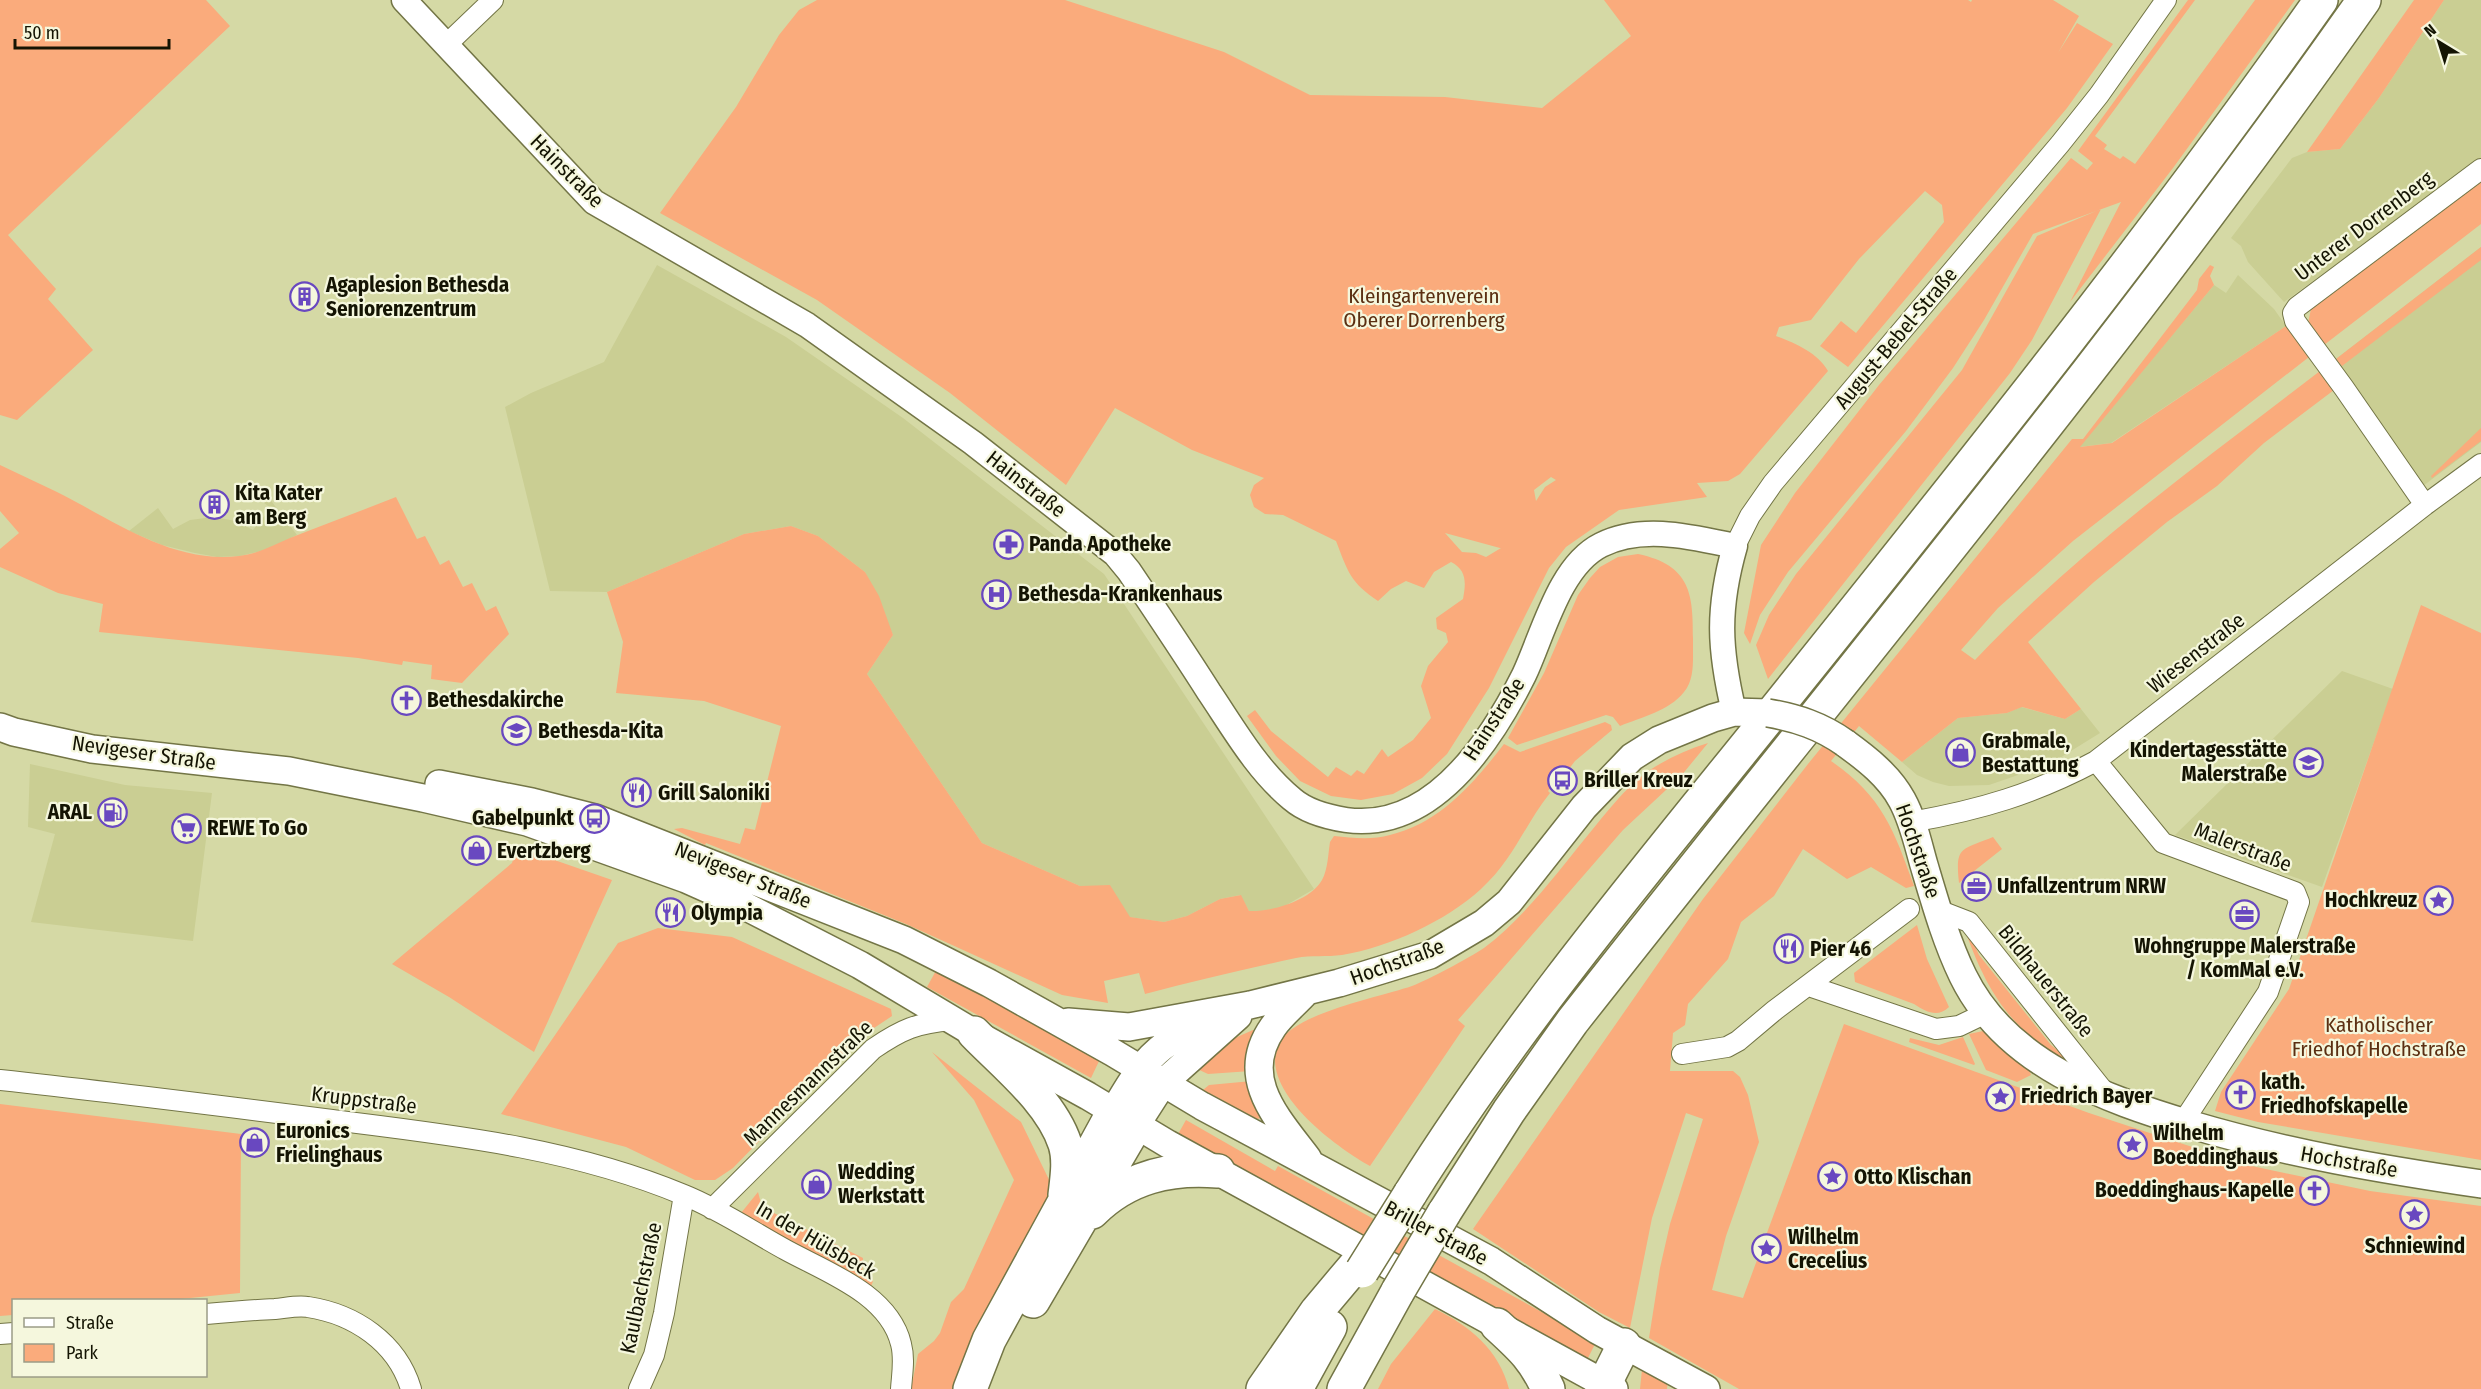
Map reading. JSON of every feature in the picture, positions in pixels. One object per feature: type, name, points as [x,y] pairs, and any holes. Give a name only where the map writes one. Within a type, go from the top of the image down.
[{"type":"highway","points":[[1263,1389],[1317,1311],[1358,1269],[1384,1235],[1505,1054],[1587,945],[2079,327],[2184,190],[2321,0]]},
{"type":"highway","points":[[1349,1381],[1444,1213],[1509,1111],[1572,1022],[2108,349],[2218,203],[2364,0]]},
{"type":"highway","points":[[963,1027],[1045,1107],[1058,1127],[1066,1146],[1072,1212]]},
{"type":"highway","points":[[992,1389],[998,1365],[1072,1212],[1125,1118]]},
{"type":"highway","points":[[970,1389],[988,1340],[1072,1212],[1142,1179],[1190,1169],[1218,1171]]},
{"type":"highway","points":[[1296,1389],[1358,1269]]},
{"type":"highway","points":[[1497,1325],[1527,1352],[1538,1367],[1548,1389]]},
{"type":"highway","points":[[1608,1386],[1622,1344]]},
{"type":"main road","name":"Hochstraße","points":[[1058,1022],[1129,1027],[1305,993],[1430,955],[1484,923],[1509,902],[1584,807],[1632,757],[1659,740],[1686,728],[1734,712],[1768,713],[1806,721],[1828,731],[1884,776],[1903,801],[1938,910],[1964,977],[1986,1012],[2016,1043],[2036,1058],[2062,1074],[2108,1096],[2252,1143],[2319,1158],[2481,1184]]},
{"type":"main road","name":"Nevigeser Straße","points":[[0,727],[92,748],[289,771],[423,798],[646,850],[904,940],[1058,1022],[1163,1083]]},
{"type":"main road","name":"Nevigeser Straße","points":[[646,850],[733,900],[860,965],[963,1027],[1125,1118]]},
{"type":"main road","name":"Hochstraße","points":[[1305,993],[1273,1026],[1260,1054],[1259,1071],[1260,1086],[1267,1101],[1313,1166]]},
{"type":"main road","name":"Hochstraße","points":[[1125,1118],[1250,1005]]},
{"type":"main road","points":[[1250,1005],[1213,1018],[1179,1034],[1154,1052],[1139,1069],[1125,1118],[1608,1386]]},
{"type":"main road","name":"Briller Straße","points":[[1163,1083],[1491,1261],[1622,1344],[1697,1384]]},
{"type":"street","name":"Hainstraße","points":[[404,0],[594,202],[807,325],[973,443],[1115,554],[1129,571],[1235,731],[1268,775],[1294,801],[1320,814],[1355,821],[1384,818],[1420,804],[1447,783],[1474,754],[1502,715],[1524,674],[1565,584],[1578,563],[1593,550],[1611,541],[1645,534],[1694,538],[1735,546]]},
{"type":"street","points":[[446,45],[493,0]]},
{"type":"street","name":"August-Bebel-Straße","points":[[1734,712],[1725,675],[1721,642],[1721,612],[1727,575],[1735,546],[1750,516],[1773,483],[2060,144],[2099,95],[2166,0]]},
{"type":"street","name":"Unterer Dorrenberg","points":[[2425,505],[2301,330],[2293,313],[2297,307],[2481,169]]},
{"type":"street","name":"Wiesenstraße","points":[[1911,822],[1968,812],[2018,797],[2057,782],[2096,761],[2481,464]]},
{"type":"street","name":"Malerstraße","points":[[2096,761],[2163,843],[2295,892],[2300,902],[2268,992],[2183,1122]]},
{"type":"street","points":[[1682,1054],[1727,1047],[1738,1041],[1775,1010],[1909,909]]},
{"type":"street","name":"Bildhauerstraße","points":[[1938,910],[1969,922],[2108,1096]]},
{"type":"street","points":[[1809,986],[1936,1029],[1959,1026],[1986,1012]]},
{"type":"street","name":"Mannesmannstraße","points":[[712,1209],[873,1049],[896,1033],[912,1026],[963,1027]]},
{"type":"street","name":"Kruppstraße","points":[[0,1080],[220,1104],[474,1139],[551,1152],[589,1162],[684,1195],[712,1209]]},
{"type":"street","name":"Kaulbachstraße","points":[[639,1389],[654,1355],[664,1313],[684,1195]]},
{"type":"street","name":"In der Hülsbeck","points":[[712,1209],[853,1287],[874,1302],[891,1322],[900,1340],[903,1364],[901,1389]]},
{"type":"street","points":[[207,1314],[306,1306],[356,1321],[393,1353],[404,1369],[411,1389]]},
{"type":"shaded area","points":[[2444,0],[2481,0],[2481,158],[2284,302],[2248,262],[2241,246],[2231,238],[2292,158],[2307,152],[2340,149],[2379,98]]},
{"type":"shaded area","points":[[2481,247],[2481,442],[2423,486],[2336,359]]},
{"type":"shaded area","name":"Bethesda-Krankenhaus","points":[[657,265],[786,337],[903,418],[1104,574],[1314,889],[1283,907],[1249,911],[1240,895],[1220,899],[1187,916],[1164,922],[1129,917],[1109,886],[1080,886],[982,843],[867,674],[893,635],[865,572],[818,536],[791,526],[744,534],[607,592],[550,591],[505,407],[531,393],[604,362]]},
{"type":"shaded area","points":[[2238,275],[2274,309],[2286,326],[2111,443],[2079,447],[2214,285],[2226,293]]},
{"type":"shaded area","points":[[269,498],[297,535],[266,550],[240,556],[217,557],[162,545],[129,531],[158,508],[173,529],[190,520],[213,517],[236,521],[253,530],[271,508],[264,503]]},
{"type":"shaded area","name":"Kindertagesstätte Malerstraße","points":[[2342,671],[2393,689],[2322,887],[2175,835]]},
{"type":"shaded area","points":[[2021,707],[2065,719],[2081,709],[2100,733],[2050,764],[1989,785],[1949,786],[1933,782],[1917,775],[1902,762],[1958,718],[2007,713]]},
{"type":"shaded area","points":[[30,764],[125,785],[212,793],[193,941],[31,922],[55,834],[28,827]]},
{"type":"green space","points":[[0,0],[206,0],[230,26],[8,235],[56,289],[48,299],[93,350],[17,420],[0,415]]},
{"type":"green space","name":"Kleingartenverein Oberer Dorrenberg","points":[[817,0],[1065,0],[1224,52],[1310,95],[1445,97],[1542,108],[1631,36],[1604,0],[1968,0],[1971,2],[1972,0],[2053,0],[2079,16],[2058,53],[2077,23],[2113,44],[2067,108],[1848,367],[1820,346],[1841,321],[1856,333],[1944,222],[1942,205],[1925,191],[1859,259],[1811,320],[1779,327],[1776,336],[1812,354],[1828,371],[1740,474],[1728,481],[1697,483],[1707,497],[1619,510],[1566,547],[1549,568],[1489,688],[1447,754],[1422,778],[1393,794],[1361,800],[1331,796],[1300,781],[1276,756],[1247,716],[1255,710],[1271,731],[1328,777],[1336,767],[1351,776],[1357,770],[1364,774],[1382,749],[1388,757],[1413,740],[1431,718],[1421,686],[1428,666],[1448,642],[1446,633],[1437,629],[1436,618],[1463,599],[1464,577],[1456,565],[1451,562],[1434,572],[1424,588],[1406,581],[1391,589],[1378,601],[1361,588],[1351,576],[1336,541],[1283,515],[1265,514],[1254,507],[1250,495],[1254,485],[1264,478],[1192,450],[1115,408],[1066,485],[950,393],[817,300],[660,213],[736,107],[779,35],[799,10]],"holes":[[[1551,477],[1556,480],[1545,487],[1536,501],[1534,490]],[[1445,533],[1500,548],[1501,548],[1486,557],[1476,553],[1462,552]]]},
{"type":"green space","points":[[2188,0],[2195,0],[2095,136],[2107,145],[2104,149],[2120,159],[2123,156],[2135,164],[2255,0],[2295,0],[2173,168],[2070,302],[2121,202],[2033,234],[1984,320],[1953,368],[1906,431],[1788,572],[1760,615],[1750,644],[1744,633],[1761,545],[1795,493],[1879,385],[2071,158],[2087,170],[2093,163],[2078,151]]},
{"type":"green space","points":[[2414,0],[2444,0],[2379,98],[2340,149],[2307,152]]},
{"type":"green space","points":[[2481,179],[2481,224],[2324,345],[2308,323],[2311,309]]},
{"type":"green space","points":[[2101,209],[2032,340],[2010,373],[1768,679],[1756,645],[1769,615],[1796,574],[1962,370],[2037,236]]},
{"type":"green space","points":[[2481,247],[2481,260],[2342,366],[2336,359]]},
{"type":"green space","points":[[2210,265],[2214,267],[2210,276],[2214,285],[2080,447],[2112,443],[2286,326],[2309,357],[2073,541],[1998,608],[1961,650],[1975,660],[2056,581],[2098,544],[2320,371],[2334,390],[2264,443],[2217,486],[2167,522],[2094,582],[2028,642],[2081,709],[2065,719],[2022,707],[2007,713],[1958,718],[1902,762],[1859,726],[1831,761],[1863,787],[1884,816],[1900,848],[1914,886],[1906,888],[1871,867],[1847,879],[1803,849],[1774,896],[1741,922],[1728,959],[1688,1004],[1685,1025],[1673,1033],[1670,1071],[1733,1071],[1740,1077],[1748,1095],[1759,1142],[1726,1236],[1712,1290],[1743,1298],[1844,1024],[2089,1113],[2247,1165],[2370,1191],[2481,1206],[2481,1389],[1739,1389],[1649,1338],[1660,1268],[1670,1224],[1703,1119],[1686,1113],[1652,1218],[1630,1328],[1599,1312],[1473,1229],[1703,899],[1808,764],[2072,439],[2083,439],[2197,290],[2199,279]]},
{"type":"green space","points":[[2481,428],[2481,441],[2432,478],[2431,476]]},
{"type":"green space","points":[[0,465],[144,538],[167,547],[214,557],[239,556],[259,551],[396,497],[417,539],[425,536],[440,565],[449,560],[463,587],[472,583],[486,611],[496,606],[509,634],[462,683],[431,679],[432,665],[403,661],[402,665],[358,658],[99,632],[103,604],[58,593],[0,567],[0,549],[19,533],[0,511]]},
{"type":"green space","points":[[791,526],[818,536],[865,572],[879,596],[893,635],[867,674],[982,843],[1080,886],[1110,885],[1130,917],[1164,922],[1187,916],[1220,899],[1241,895],[1249,911],[1268,910],[1289,904],[1309,894],[1322,880],[1327,866],[1330,842],[1334,836],[1383,837],[1425,821],[1468,787],[1504,744],[1520,752],[1605,722],[1611,725],[1612,730],[1575,761],[1559,782],[1556,781],[1510,855],[1492,878],[1467,901],[1416,931],[1360,951],[1342,955],[1296,958],[1145,994],[1139,973],[1104,981],[1108,1003],[1062,995],[906,924],[706,843],[705,845],[674,829],[682,828],[740,844],[745,828],[755,830],[781,726],[704,701],[616,693],[623,642],[607,592],[744,534]]},
{"type":"green space","points":[[1638,554],[1657,559],[1671,567],[1687,587],[1691,600],[1693,660],[1690,682],[1684,692],[1663,709],[1620,726],[1613,717],[1606,715],[1517,745],[1508,738],[1544,673],[1578,595],[1600,567],[1618,557]]},
{"type":"green space","name":"Katholischer Friedhof Hochstraße","points":[[2421,605],[2481,633],[2481,1160],[2258,1122],[2215,1111],[2221,1092],[2289,989]]},
{"type":"green space","points":[[1708,743],[1681,776],[1623,830],[1458,1020],[1465,1026],[1370,1166],[1339,1146],[1304,1116],[1280,1081],[1275,1063],[1278,1045],[1286,1034],[1317,1016],[1419,983],[1484,948],[1526,909],[1631,786],[1661,763]]},
{"type":"green space","points":[[1993,837],[2002,849],[1959,883],[1958,862],[1962,851]]},
{"type":"green space","points":[[517,847],[612,880],[534,1052],[449,997],[392,964],[512,863]]},
{"type":"green space","points":[[1917,925],[1927,959],[1949,1007],[1941,1012],[1927,1011],[1855,982],[1854,973]]},
{"type":"green space","points":[[658,928],[732,937],[891,1009],[892,1016],[851,1047],[733,1168],[715,1180],[695,1180],[626,1147],[501,1114],[618,943]]},
{"type":"green space","points":[[1966,933],[1969,933],[1979,955],[2051,1045],[2070,1060],[2071,1066],[2033,1039],[2005,1010],[1984,976]]},
{"type":"green space","points":[[938,967],[1101,1057],[1091,1078],[927,987]]},
{"type":"green space","points":[[1253,1030],[1259,1034],[1251,1071],[1208,1074],[1195,1068],[1228,1041]]},
{"type":"green space","points":[[1983,1031],[2011,1049],[2024,1062],[2031,1075],[2017,1082],[1986,1070],[1969,1034]]},
{"type":"green space","points":[[1963,1037],[1974,1065],[1909,1042],[1910,1038],[1939,1045]]},
{"type":"green space","points":[[932,1052],[1021,1122],[1054,1190],[959,1389],[911,1389],[918,1354],[940,1333],[951,1302],[964,1289],[1014,1180],[974,1100]]},
{"type":"green space","points":[[1252,1081],[1262,1118],[1257,1119],[1203,1090],[1209,1085]]},
{"type":"green space","points":[[0,1104],[241,1134],[240,1293],[180,1299],[12,1299],[12,1315],[0,1316]]},
{"type":"green space","points":[[1186,1120],[1275,1171],[1278,1166],[1596,1342],[1586,1362],[1177,1136]]},
{"type":"green space","points":[[758,1192],[762,1207],[863,1258],[862,1274],[873,1281],[871,1287],[754,1223],[741,1213]]},
{"type":"green space","points":[[1435,1309],[1460,1323],[1481,1341],[1498,1362],[1509,1389],[1378,1389],[1391,1364]]},
{"type":"green space","points":[[1644,1350],[1671,1352],[1667,1389],[1640,1389]]},
{"type":"place","name":"Agaplesion Bethesda Seniorenzentrum","points":[[305,297]]},
{"type":"place","name":"Kita Kater am Berg","points":[[214,505]]},
{"type":"place","name":"Panda Apotheke","points":[[1008,544]]},
{"type":"place","name":"Bethesda-Krankenhaus","points":[[997,594]]},
{"type":"place","name":"Bethesdakirche","points":[[406,700]]},
{"type":"place","name":"Bethesda-Kita","points":[[517,731]]},
{"type":"place","name":"Grabmale, Bestattung","points":[[1961,753]]},
{"type":"place","name":"Kindertagesstätte Malerstraße","points":[[2308,762]]},
{"type":"place","name":"Briller Kreuz","points":[[1563,780]]},
{"type":"place","name":"Grill Saloniki","points":[[637,793]]},
{"type":"place","name":"ARAL","points":[[113,812]]},
{"type":"place","name":"Gabelpunkt","points":[[595,818]]},
{"type":"place","name":"REWE To Go","points":[[186,828]]},
{"type":"place","name":"Evertzberg","points":[[476,851]]},
{"type":"place","name":"Unfallzentrum NRW","points":[[1976,886]]},
{"type":"place","name":"Hochkreuz","points":[[2438,900]]},
{"type":"place","name":"Olympia","points":[[670,913]]},
{"type":"place","name":"Wohngruppe Malerstraße / KomMal e.V.","points":[[2245,915]]},
{"type":"place","name":"Pier 46","points":[[1789,949]]},
{"type":"place","name":"kath. Friedhofskapelle","points":[[2240,1094]]},
{"type":"place","name":"Friedrich Bayer","points":[[2000,1096]]},
{"type":"place","name":"Euronics Frielinghaus","points":[[255,1143]]},
{"type":"place","name":"Wilhelm Boeddinghaus","points":[[2132,1145]]},
{"type":"place","name":"Otto Klischan","points":[[1833,1177]]},
{"type":"place","name":"Wedding Werkstatt","points":[[817,1184]]},
{"type":"place","name":"Boeddinghaus-Kapelle","points":[[2315,1190]]},
{"type":"place","name":"Schniewind","points":[[2415,1215]]},
{"type":"place","name":"Wilhelm Crecelius","points":[[1767,1249]]}]
